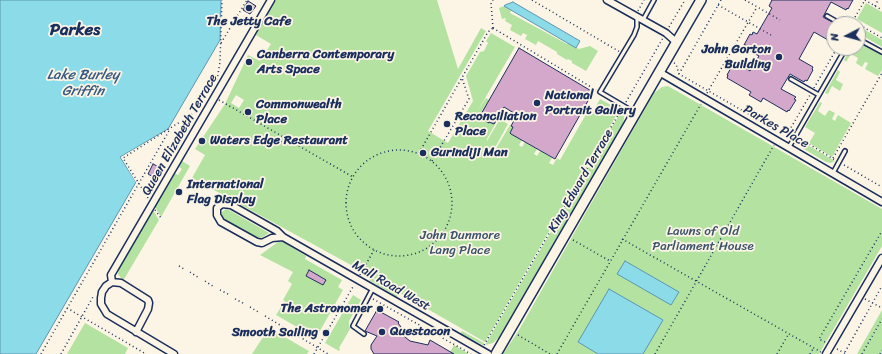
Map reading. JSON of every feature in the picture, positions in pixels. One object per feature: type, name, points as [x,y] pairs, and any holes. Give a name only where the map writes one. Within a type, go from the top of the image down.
[{"type":"main road","name":"King Edward Terrace","points":[[496,354],[701,0]]},
{"type":"street","name":"Queen Elizabeth Terrace","points":[[174,354],[107,314],[101,304],[102,292],[106,286],[112,282],[111,275],[271,0]]},
{"type":"street","points":[[607,0],[666,34],[676,42]]},
{"type":"street","points":[[666,34],[682,32]]},
{"type":"street","name":"Parkes Place","points":[[659,72],[882,202]]},
{"type":"street","name":"Mall Road West","points":[[283,237],[272,238],[262,243],[256,242],[221,222],[217,215],[217,208],[222,204],[230,204],[277,231],[283,237],[488,354]]},
{"type":"street","points":[[825,354],[882,258]]},
{"type":"street","points":[[112,282],[121,284],[148,300],[148,309],[136,332]]},
{"type":"lane","points":[[635,113],[600,92],[634,35],[638,18],[654,0]]},
{"type":"lane","points":[[866,43],[882,52]]},
{"type":"lane","points":[[789,148],[841,56]]},
{"type":"lane","points":[[791,79],[819,95]]},
{"type":"lane","points":[[833,173],[845,151]]},
{"type":"lane","points":[[364,334],[353,326],[374,288]]},
{"type":"path","points":[[216,82],[220,62],[222,0]]},
{"type":"path","points":[[221,45],[247,0]]},
{"type":"path","points":[[493,0],[491,3],[493,28]]},
{"type":"path","points":[[532,0],[622,53]]},
{"type":"path","points":[[638,18],[644,0]]},
{"type":"path","points":[[679,74],[721,0]]},
{"type":"path","points":[[745,0],[780,20]]},
{"type":"path","points":[[856,16],[865,0],[882,10]]},
{"type":"path","points":[[875,6],[878,0]]},
{"type":"path","points":[[718,5],[771,35]]},
{"type":"path","points":[[557,354],[757,7]]},
{"type":"path","points":[[419,153],[488,32],[493,28]]},
{"type":"path","points":[[493,28],[596,90]]},
{"type":"path","points":[[866,29],[882,38]]},
{"type":"path","points":[[676,64],[679,74],[778,131],[789,131]]},
{"type":"path","points":[[481,350],[646,66]]},
{"type":"path","points":[[833,158],[882,73]]},
{"type":"path","points":[[432,161],[468,99],[462,78]]},
{"type":"path","points":[[214,98],[353,177]]},
{"type":"path","points":[[161,218],[123,158],[191,116],[206,101]]},
{"type":"path","points":[[41,354],[170,129]]},
{"type":"path","points":[[281,142],[286,134]]},
{"type":"path","points":[[655,354],[776,140]]},
{"type":"path","points":[[399,150],[419,153],[432,161],[445,177],[452,194],[452,215],[444,232],[430,247],[413,255],[393,256],[381,254],[359,238],[351,226],[348,217],[347,196],[353,177],[365,163],[382,153],[399,150]]},
{"type":"path","points":[[819,339],[882,231]]},
{"type":"path","points":[[622,239],[825,354]]},
{"type":"path","points":[[573,240],[610,261]]},
{"type":"path","points":[[314,354],[374,250]]},
{"type":"path","points":[[179,266],[184,269]]},
{"type":"path","points":[[190,272],[199,278]]},
{"type":"path","points":[[205,281],[214,287]]},
{"type":"path","points":[[845,354],[882,286]]},
{"type":"path","points":[[220,290],[230,295]]},
{"type":"path","points":[[860,296],[882,308]]},
{"type":"path","points":[[235,298],[245,304]]},
{"type":"path","points":[[378,300],[471,354]]},
{"type":"path","points":[[250,307],[260,313]]},
{"type":"path","points":[[67,308],[146,354]]},
{"type":"path","points":[[265,316],[328,354]]},
{"type":"path","points":[[862,354],[882,319]]},
{"type":"path","points":[[778,354],[789,334]]},
{"type":"path","points":[[518,335],[550,354]]},
{"type":"path","points":[[810,354],[813,348]]},
{"type":"path","points":[[880,354],[882,350]]},
{"type":"green space","name":"John Dunmore Lang Place","points":[[276,0],[437,0],[458,69],[481,28],[486,31],[428,131],[448,143],[473,101],[466,76],[480,52],[484,51],[488,43],[486,41],[491,33],[515,47],[477,112],[486,98],[489,100],[480,116],[482,119],[492,123],[498,119],[487,141],[500,119],[508,124],[491,157],[510,125],[513,127],[510,133],[522,140],[519,145],[522,147],[525,142],[537,149],[534,154],[537,156],[540,151],[552,158],[549,163],[553,165],[557,158],[560,160],[589,109],[593,111],[600,99],[618,109],[617,114],[485,342],[351,265],[192,178],[205,155],[195,149],[225,104],[248,55],[260,61],[271,44],[256,35]],"holes":[[[236,95],[244,100],[239,108],[231,103]]]},
{"type":"green space","points":[[866,3],[882,12],[882,33],[866,24],[866,16],[859,16]]},
{"type":"green space","points":[[504,6],[511,10],[510,13],[567,44],[568,43],[579,49],[590,46],[598,51],[586,71],[538,41],[536,45],[525,39],[527,35],[523,33],[521,36],[510,30],[512,25],[505,21],[506,18],[502,19],[499,8]]},
{"type":"green space","points":[[866,31],[882,40],[882,47],[866,38]]},
{"type":"green space","points":[[866,45],[882,55],[882,70],[878,76],[865,69],[868,63],[865,62],[862,67],[856,63],[858,58],[854,56],[866,56]]},
{"type":"green space","points":[[846,56],[850,56],[846,62],[844,60]]},
{"type":"green space","points":[[838,70],[840,72],[836,80],[843,84],[840,91],[832,86],[828,94],[825,93]]},
{"type":"green space","name":"Lawns of Old Parliament House","points":[[668,86],[882,209],[882,246],[819,354],[503,354],[519,330],[654,93],[662,87]]},
{"type":"green space","points":[[820,102],[822,103],[818,111],[825,116],[829,110],[835,113],[832,119],[835,121],[838,115],[851,123],[832,157],[809,143],[815,133],[805,127]]},
{"type":"green space","points":[[623,111],[623,124],[499,337],[493,343],[485,345],[619,115],[620,116]]},
{"type":"green space","points":[[799,140],[835,161],[831,163],[826,162],[804,149]]},
{"type":"green space","points":[[182,161],[190,166],[161,217],[155,207],[174,173],[178,175],[182,169],[179,167]]},
{"type":"green space","points":[[226,209],[269,233],[261,238],[255,237],[222,218],[222,212]]},
{"type":"green space","points":[[153,210],[159,220],[123,281],[118,274],[119,268]]},
{"type":"green space","points":[[281,241],[306,256],[305,259],[342,280],[338,287],[343,290],[316,338],[276,315],[285,301],[283,300],[292,284],[288,281],[293,272],[260,255]]},
{"type":"green space","points":[[370,277],[399,294],[397,297],[369,280]]},
{"type":"green space","points":[[353,295],[361,300],[349,321],[350,329],[339,348],[339,351],[325,343]]},
{"type":"green space","points":[[882,310],[882,354],[857,354]]},
{"type":"green space","points":[[85,323],[128,348],[125,354],[67,354]]},
{"type":"green space","points":[[269,328],[309,351],[307,354],[252,354]]},
{"type":"green space","points":[[462,331],[484,343],[483,345],[460,334]]},
{"type":"green space","points":[[454,345],[469,354],[451,354],[452,353],[450,352]]},
{"type":"water","name":"Lake Burley Griffin","points":[[0,0],[221,0],[220,40],[168,129],[120,157],[136,182],[36,354],[0,354]]},
{"type":"water","points":[[513,2],[580,41],[576,48],[504,6]]},
{"type":"water","points":[[625,261],[679,292],[671,305],[617,274]]},
{"type":"water","points":[[609,289],[663,320],[643,354],[598,354],[578,342]]},
{"type":"pier","points":[[169,129],[123,158],[137,181],[137,184],[121,157]]},
{"type":"building","name":"John Gorton Building","points":[[772,0],[853,0],[846,10],[831,2],[823,17],[826,19],[826,39],[814,32],[799,59],[813,67],[807,81],[805,80],[804,82],[790,74],[781,89],[796,97],[794,99],[796,100],[787,112],[763,98],[761,102],[749,95],[751,92],[727,78],[733,64],[734,65],[736,62],[750,71],[759,56],[744,48],[746,45],[744,45],[750,34],[752,35],[753,32],[757,34],[772,8],[769,6]]},
{"type":"building","name":"The Jetty Cafe","points":[[248,1],[256,6],[250,14],[243,10]]},
{"type":"building","name":"National Portrait Gallery","points":[[519,48],[593,92],[555,159],[510,133],[513,127],[511,126],[517,115],[504,107],[494,124],[482,119],[480,116]]},
{"type":"building","points":[[153,164],[161,168],[155,178],[148,174]]},
{"type":"building","points":[[309,270],[326,280],[323,285],[306,276]]},
{"type":"building","name":"Questacon","points":[[377,310],[399,322],[398,323],[401,327],[400,333],[410,341],[428,345],[430,340],[454,354],[374,354],[371,349],[371,345],[377,336],[365,331]]},
{"type":"place","name":"The Jetty Cafe","points":[[249,8]]},
{"type":"place","name":"John Gorton Building","points":[[779,57]]},
{"type":"place","name":"Canberra Contemporary Arts Space","points":[[249,62]]},
{"type":"place","name":"National Portrait Gallery","points":[[537,103]]},
{"type":"place","name":"Commonwealth Place","points":[[248,112]]},
{"type":"place","name":"Reconciliation Place","points":[[447,124]]},
{"type":"place","name":"Waters Edge Restaurant","points":[[202,141]]},
{"type":"place","name":"Gurindiji Man","points":[[423,153]]},
{"type":"place","name":"International Flag Display","points":[[179,192]]},
{"type":"place","name":"The Astronomer","points":[[380,309]]},
{"type":"place","name":"Questacon","points":[[382,332]]},
{"type":"place","name":"Smooth Sailing","points":[[326,333]]},
{"type":"district","name":"Parkes","points":[[75,31]]}]
